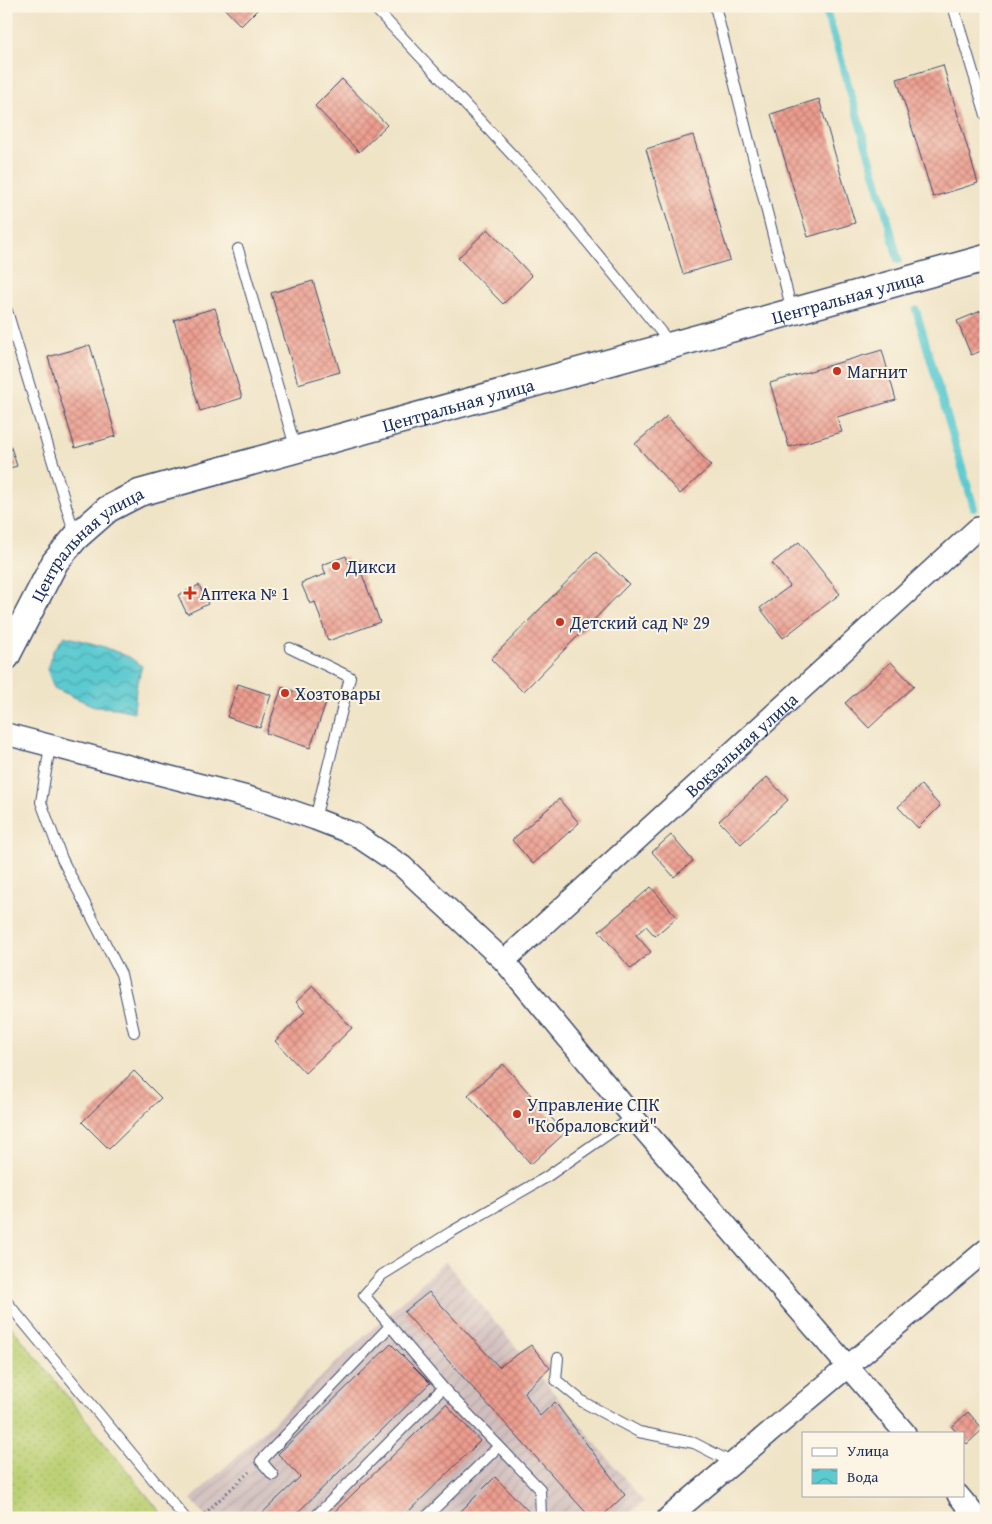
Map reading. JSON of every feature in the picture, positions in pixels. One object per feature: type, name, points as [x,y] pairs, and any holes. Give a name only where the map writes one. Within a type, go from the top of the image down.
[{"type":"street","name":"Центральная улица","points":[[6,657],[56,562],[76,537],[108,509],[138,494],[985,260]]},
{"type":"street","name":"Вокзальная улица","points":[[504,961],[978,528]]},
{"type":"street","points":[[6,734],[266,802],[354,834],[402,866],[504,961],[633,1117],[904,1432]]},
{"type":"street","points":[[668,1518],[986,1250]]},
{"type":"street","points":[[959,1496],[977,1518]]},
{"type":"lane","points":[[373,6],[545,190],[672,346]]},
{"type":"lane","points":[[715,6],[793,312]]},
{"type":"lane","points":[[953,6],[986,115]]},
{"type":"lane","points":[[238,249],[296,450]]},
{"type":"lane","points":[[7,311],[76,537]]},
{"type":"lane","points":[[290,648],[350,677],[315,819]]},
{"type":"lane","points":[[50,746],[41,802],[62,858],[121,974],[134,1032]]},
{"type":"lane","points":[[541,1518],[540,1489],[443,1388],[364,1295],[382,1275],[451,1232],[545,1178],[633,1117]]},
{"type":"lane","points":[[6,1301],[185,1518]]},
{"type":"lane","points":[[273,1475],[261,1461],[390,1326]]},
{"type":"lane","points":[[558,1358],[556,1380],[583,1402],[639,1432],[694,1443],[733,1463]]},
{"type":"lane","points":[[314,1518],[443,1388]]},
{"type":"lane","points":[[425,1518],[499,1446]]},
{"type":"path","points":[[201,1518],[261,1461]]},
{"type":"shaded area","points":[[445,1261],[644,1502],[625,1518],[207,1518],[191,1499]]},
{"type":"green space","points":[[6,1320],[165,1518],[6,1518]]},
{"type":"water","points":[[64,636],[102,646],[129,657],[142,666],[136,688],[134,712],[116,708],[96,707],[54,688],[47,669],[53,651]]},
{"type":"building","points":[[222,6],[261,6],[241,26]]},
{"type":"building","points":[[943,65],[978,183],[933,197],[897,79]]},
{"type":"building","points":[[342,79],[387,125],[359,152],[315,106]]},
{"type":"building","points":[[819,99],[855,223],[808,237],[771,114]]},
{"type":"building","points":[[693,135],[730,260],[683,274],[646,149]]},
{"type":"building","points":[[488,229],[532,276],[503,304],[458,258]]},
{"type":"building","points":[[313,281],[340,372],[298,384],[271,293]]},
{"type":"building","points":[[215,308],[242,398],[200,411],[174,320]]},
{"type":"building","points":[[981,311],[986,324],[986,349],[971,355],[957,321]]},
{"type":"building","points":[[90,345],[116,436],[75,448],[48,357]]},
{"type":"building","points":[[882,350],[896,400],[837,417],[842,432],[789,447],[770,383]]},
{"type":"building","points":[[667,416],[711,466],[680,494],[635,444]]},
{"type":"building","points":[[6,432],[17,466],[6,469]]},
{"type":"building","points":[[799,542],[840,594],[783,638],[760,608],[790,586],[772,563]]},
{"type":"building","name":"Детский сад № 29","points":[[596,552],[629,584],[523,692],[491,659]]},
{"type":"building","points":[[346,556],[349,564],[357,561],[380,622],[328,641],[315,602],[310,604],[301,583],[326,574],[322,565]]},
{"type":"building","points":[[199,585],[208,604],[187,614],[178,595]]},
{"type":"building","points":[[891,662],[914,686],[869,728],[845,703]]},
{"type":"building","points":[[238,684],[271,695],[260,728],[227,717]]},
{"type":"building","points":[[282,687],[326,703],[310,748],[266,733]]},
{"type":"building","points":[[767,777],[788,800],[741,844],[719,821]]},
{"type":"building","points":[[921,785],[940,806],[918,828],[898,807]]},
{"type":"building","points":[[559,799],[579,823],[533,864],[512,840]]},
{"type":"building","points":[[671,835],[693,861],[674,877],[652,852]]},
{"type":"building","points":[[651,887],[677,917],[655,936],[646,926],[636,935],[651,952],[631,969],[599,931]]},
{"type":"building","points":[[313,986],[352,1028],[305,1073],[275,1041],[305,1012],[296,1002]]},
{"type":"building","name":"Управление СПК \"Кобраловский\"","points":[[503,1064],[565,1133],[531,1164],[468,1095]]},
{"type":"building","points":[[134,1071],[161,1098],[109,1149],[82,1122]]},
{"type":"building","points":[[429,1292],[499,1367],[531,1345],[550,1368],[524,1392],[540,1416],[555,1402],[625,1495],[600,1518],[591,1518],[404,1312]]},
{"type":"building","points":[[391,1344],[430,1383],[292,1518],[257,1518],[300,1477],[278,1454]]},
{"type":"building","points":[[446,1404],[480,1441],[402,1518],[328,1518]]},
{"type":"building","points":[[968,1412],[983,1429],[967,1444],[964,1441],[964,1432],[956,1432],[952,1427]]},
{"type":"building","points":[[495,1477],[529,1512],[523,1518],[454,1518]]},
{"type":"waterway","points":[[825,6],[885,209],[898,260]]},
{"type":"waterway","points":[[916,310],[974,508]]},
{"type":"waterway","points":[[984,544],[986,551]]},
{"type":"place","name":"Магнит","points":[[837,371]]},
{"type":"place","name":"Дикси","points":[[336,566]]},
{"type":"place","name":"Аптека № 1","points":[[190,593]]},
{"type":"place","name":"Детский сад № 29","points":[[560,622]]},
{"type":"place","name":"Хозтовары","points":[[285,693]]},
{"type":"place","name":"Управление СПК \"Кобраловский\"","points":[[517,1114]]}]
